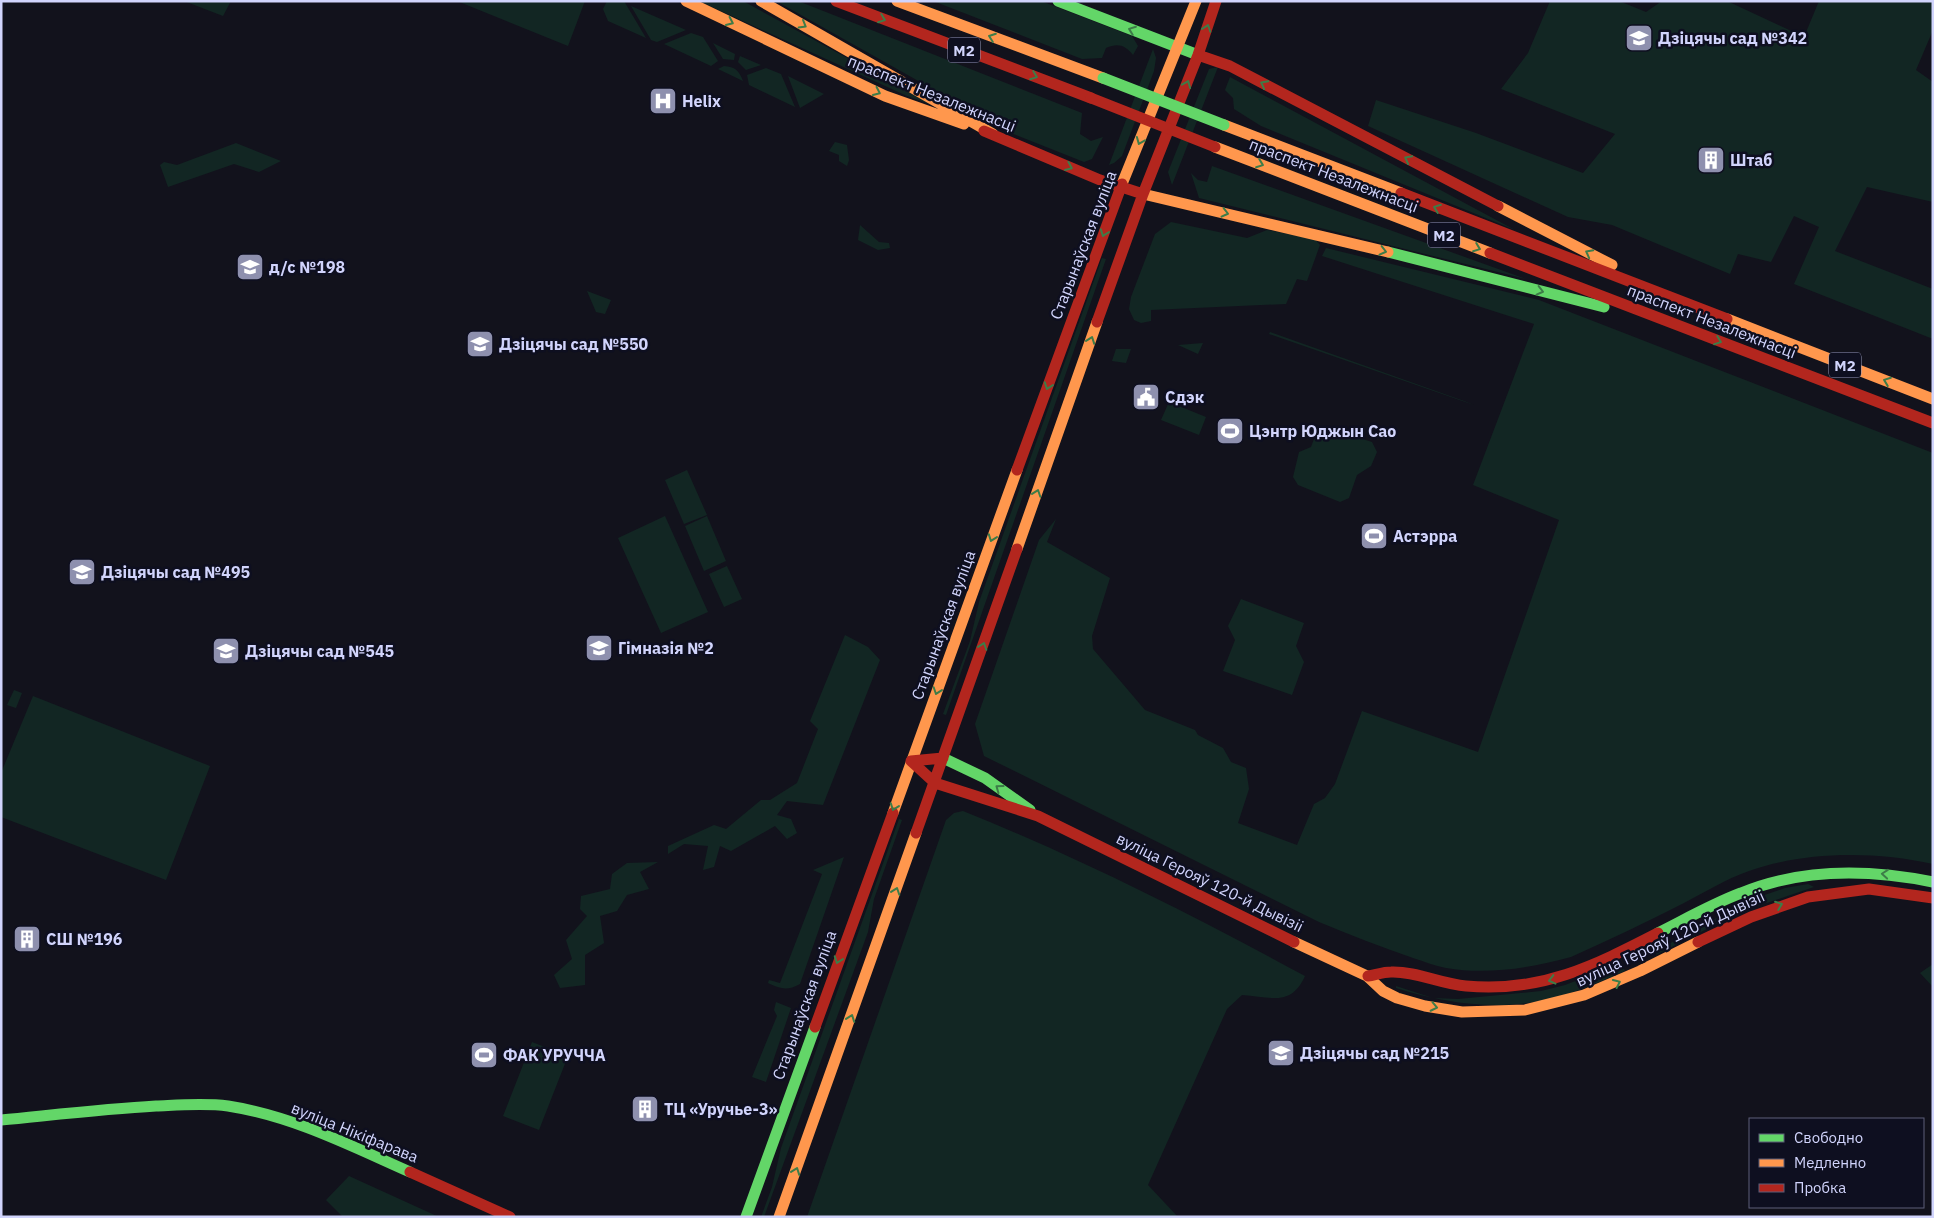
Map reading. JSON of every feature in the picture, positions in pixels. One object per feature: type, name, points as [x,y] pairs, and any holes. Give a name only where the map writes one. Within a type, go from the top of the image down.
[{"type":"main road","name":"праспект Незалежнасці","points":[[686,1],[886,96],[993,134],[1121,188],[1328,237],[1673,323]]},
{"type":"main road","points":[[761,1],[993,134]]},
{"type":"main road","name":"праспект Незалежнасці","points":[[836,1],[1933,423]]},
{"type":"main road","name":"праспект Незалежнасці","points":[[897,1],[1103,78],[1933,399]]},
{"type":"main road","points":[[1058,1],[1230,66],[1679,300]]},
{"type":"main road","name":"Старынаўская вуліца","points":[[746,1217],[1121,188],[1196,1]]},
{"type":"main road","points":[[779,1217],[1143,194],[1198,55],[1216,1]]},
{"type":"main road","points":[[911,762],[943,758]]},
{"type":"main road","name":"вуліца Герояў 120-й Дывізіі","points":[[943,758],[986,778],[1038,816]]},
{"type":"main road","points":[[911,762],[935,783]]},
{"type":"main road","name":"вуліца Герояў 120-й Дывізіі","points":[[935,783],[1038,816],[1368,976],[1387,994],[1435,1008],[1463,1012],[1490,1013],[1563,1003],[1609,986],[1733,924],[1787,902],[1839,891],[1883,888],[1933,898]]},
{"type":"main road","name":"вуліца Герояў 120-й Дывізіі","points":[[1368,976],[1393,972],[1450,984],[1480,987],[1541,983],[1566,977],[1604,962],[1729,898],[1781,881],[1833,874],[1868,873],[1933,882]]},
{"type":"main road","name":"вуліца Нікіфарава","points":[[1,1120],[118,1108],[178,1105],[227,1106],[266,1114],[314,1129],[510,1217]]},
{"type":"green space","points":[[184,1],[231,1],[223,16]]},
{"type":"green space","points":[[457,1],[585,1],[568,46]]},
{"type":"green space","points":[[607,1],[624,1],[646,38],[608,21],[603,9]]},
{"type":"green space","points":[[699,1],[743,1],[935,106],[907,96]]},
{"type":"green space","points":[[776,1],[798,1],[1082,113],[1080,134],[1091,141],[1103,137],[1092,159],[1084,162],[1011,133]]},
{"type":"green space","points":[[933,1],[1041,1],[1132,36],[1138,46],[1133,55],[1124,47],[1114,46],[1106,48],[1102,58],[1082,59]]},
{"type":"green space","points":[[1550,1],[1619,1],[1646,12],[1662,1],[1727,1],[1804,37],[1819,1],[1933,1],[1933,30],[1916,70],[1933,82],[1933,202],[1867,187],[1835,251],[1933,289],[1933,339],[1794,284],[1819,227],[1794,216],[1771,262],[1738,254],[1730,274],[1612,225],[1568,217],[1368,126],[1376,100],[1476,133],[1583,173],[1615,134],[1501,89],[1528,53]]},
{"type":"green space","points":[[631,6],[686,30],[657,42],[651,40]]},
{"type":"green space","points":[[691,33],[703,37],[718,61],[711,66],[664,44]]},
{"type":"green space","points":[[713,43],[735,54],[734,60],[723,59]]},
{"type":"green space","points":[[1153,49],[1156,58],[1154,71],[1122,156],[1109,165]]},
{"type":"green space","points":[[740,56],[761,65],[746,70],[738,62]]},
{"type":"green space","points":[[724,66],[736,70],[743,81],[718,69]]},
{"type":"green space","points":[[1218,67],[1172,185],[1168,172],[1209,69]]},
{"type":"green space","points":[[766,68],[781,74],[795,107],[749,85],[747,75]]},
{"type":"green space","points":[[788,76],[824,94],[800,108]]},
{"type":"green space","points":[[1230,77],[1515,230],[1261,126],[1234,109],[1233,98],[1225,90]]},
{"type":"green space","points":[[835,142],[847,145],[849,160],[847,166],[839,161],[839,155],[829,151]]},
{"type":"green space","points":[[236,143],[281,161],[259,172],[234,164],[168,187],[160,165],[164,162],[177,165]]},
{"type":"green space","points":[[1212,166],[1526,279],[1199,198],[1191,173],[1198,180],[1207,182]]},
{"type":"green space","points":[[1171,222],[1247,238],[1267,230],[1315,239],[1320,245],[1307,281],[1297,279],[1286,304],[1151,310],[1151,321],[1141,323],[1134,320],[1129,309],[1131,297],[1155,234]]},
{"type":"green space","points":[[860,225],[879,242],[889,243],[890,248],[878,250],[858,240]]},
{"type":"green space","points":[[1326,248],[1539,300],[1933,453],[1933,864],[1888,857],[1840,855],[1771,864],[1732,878],[1656,917],[1571,957],[1509,969],[1462,970],[1442,967],[1413,958],[1319,922],[984,756],[975,724],[1039,540],[1056,519],[1047,542],[1110,578],[1092,636],[1093,649],[1145,710],[1195,730],[1198,735],[1223,748],[1231,762],[1246,768],[1249,789],[1238,823],[1297,845],[1314,804],[1325,798],[1335,784],[1362,711],[1478,752],[1559,520],[1473,485],[1534,324],[1322,256]]},
{"type":"green space","points":[[1102,258],[1106,259],[946,715],[943,714],[970,641],[979,602]]},
{"type":"green space","points":[[587,291],[611,300],[605,314],[596,312]]},
{"type":"green space","points":[[1270,332],[1464,401],[1474,405],[1269,334]]},
{"type":"green space","points":[[1203,343],[1198,354],[1178,345]]},
{"type":"green space","points":[[1116,349],[1131,349],[1126,363],[1112,361]]},
{"type":"green space","points":[[1169,402],[1206,417],[1199,435],[1161,420]]},
{"type":"green space","points":[[1325,427],[1372,442],[1377,452],[1371,466],[1357,475],[1349,498],[1340,502],[1298,485],[1293,477],[1299,452],[1311,447],[1317,431]]},
{"type":"green space","points":[[687,470],[707,515],[684,524],[665,480]]},
{"type":"green space","points":[[665,516],[708,612],[661,633],[618,538]]},
{"type":"green space","points":[[707,516],[726,561],[704,571],[685,526]]},
{"type":"green space","points":[[727,566],[742,599],[724,607],[709,574]]},
{"type":"green space","points":[[1241,599],[1304,623],[1296,646],[1304,662],[1292,695],[1223,671],[1235,640],[1228,626]]},
{"type":"green space","points":[[845,635],[868,647],[880,660],[823,805],[787,801],[777,815],[791,819],[797,833],[787,839],[775,826],[731,851],[720,846],[714,867],[703,870],[708,846],[684,844],[668,854],[668,846],[714,825],[726,829],[761,800],[770,800],[797,783],[818,729],[810,721]]},
{"type":"green space","points":[[14,690],[22,693],[16,708],[7,705]]},
{"type":"green space","points":[[33,696],[210,766],[166,880],[1,817],[1,773]]},
{"type":"green space","points":[[963,811],[1093,868],[1305,976],[1299,986],[1287,996],[1271,998],[1242,995],[1227,1009],[1148,1185],[1178,1217],[807,1217],[946,820],[954,813]]},
{"type":"green space","points":[[899,819],[902,820],[874,899],[868,932],[764,1217],[761,1217],[772,1187],[781,1148]]},
{"type":"green space","points":[[844,857],[800,984],[791,988],[784,988],[768,983],[769,980],[780,983],[822,874],[813,870]]},
{"type":"green space","points":[[658,862],[640,872],[649,889],[627,895],[617,911],[600,916],[604,943],[585,955],[585,985],[560,988],[554,975],[572,959],[566,940],[587,916],[580,909],[581,896],[610,889],[612,874],[627,863]]},
{"type":"green space","points":[[1808,884],[1814,887],[1740,912],[1656,955],[1657,950],[1707,924],[1738,904],[1785,888]]},
{"type":"green space","points":[[1933,964],[1933,987],[1920,973]]},
{"type":"green space","points":[[1623,967],[1625,971],[1566,994],[1527,1003],[1508,1005],[1470,1004],[1434,998],[1458,999],[1541,991],[1565,985],[1610,968]]},
{"type":"green space","points":[[1396,986],[1431,997],[1396,988]]},
{"type":"green space","points":[[776,1002],[791,1008],[766,1082],[752,1077],[777,1016],[774,1010]]},
{"type":"green space","points":[[532,1042],[568,1056],[539,1130],[503,1116]]},
{"type":"green space","points":[[349,1176],[439,1217],[343,1217],[326,1200]]},
{"type":"traffic: fast","points":[[1058,1],[1198,55]]},
{"type":"traffic: fast","points":[[1103,78],[1224,125]]},
{"type":"traffic: fast","points":[[1388,252],[1604,307]]},
{"type":"traffic: fast","points":[[943,758],[985,778],[1030,810]]},
{"type":"traffic: fast","points":[[1658,933],[1730,897],[1788,879],[1812,875],[1860,873],[1933,882]]},
{"type":"traffic: fast","points":[[746,1217],[815,1027]]},
{"type":"traffic: fast","points":[[1,1120],[156,1106],[201,1104],[228,1106],[299,1124],[410,1172]]},
{"type":"traffic: slow","points":[[686,1],[885,96],[964,124]]},
{"type":"traffic: slow","points":[[761,1],[993,134]]},
{"type":"traffic: slow","points":[[897,1],[1103,78]]},
{"type":"traffic: slow","points":[[1122,184],[1196,1]]},
{"type":"traffic: slow","points":[[1224,125],[1401,193]]},
{"type":"traffic: slow","points":[[1215,147],[1490,253]]},
{"type":"traffic: slow","points":[[1143,194],[1388,252]]},
{"type":"traffic: slow","points":[[1498,206],[1612,265]]},
{"type":"traffic: slow","points":[[1727,319],[1933,399]]},
{"type":"traffic: slow","points":[[1017,549],[1097,322]]},
{"type":"traffic: slow","points":[[893,813],[1017,470]]},
{"type":"traffic: slow","points":[[779,1217],[916,833]]},
{"type":"traffic: slow","points":[[1294,942],[1367,976],[1383,991],[1397,998],[1425,1006],[1462,1012],[1525,1010],[1584,995],[1640,971],[1698,942]]},
{"type":"traffic: jam","points":[[836,1],[1091,98]]},
{"type":"traffic: jam","points":[[1097,322],[1143,194],[1198,55],[1216,1]]},
{"type":"traffic: jam","points":[[1198,55],[1230,66],[1498,206]]},
{"type":"traffic: jam","points":[[1091,98],[1215,147]]},
{"type":"traffic: jam","points":[[984,131],[1100,180],[1143,194]]},
{"type":"traffic: jam","points":[[1017,470],[1122,184]]},
{"type":"traffic: jam","points":[[1401,193],[1727,319]]},
{"type":"traffic: jam","points":[[1490,253],[1933,423]]},
{"type":"traffic: jam","points":[[916,833],[1017,549]]},
{"type":"traffic: jam","points":[[911,761],[943,758]]},
{"type":"traffic: jam","points":[[911,761],[935,783],[1038,816],[1294,942]]},
{"type":"traffic: jam","points":[[815,1027],[893,813]]},
{"type":"traffic: jam","points":[[1698,942],[1751,917],[1808,897],[1869,889],[1933,898]]},
{"type":"traffic: jam","points":[[1368,976],[1400,972],[1466,986],[1493,987],[1519,985],[1543,981],[1589,966],[1658,933]]},
{"type":"traffic: jam","points":[[410,1172],[510,1217]]},
{"type":"place","name":"Дзіцячы сад №342","points":[[1639,38]]},
{"type":"place","name":"Helix","points":[[663,101]]},
{"type":"place","name":"Штаб","points":[[1711,160]]},
{"type":"place","name":"д/с №198","points":[[250,267]]},
{"type":"place","name":"Дзіцячы сад №550","points":[[480,344]]},
{"type":"place","name":"Сдэк","points":[[1146,397]]},
{"type":"place","name":"Цэнтр Юджын Сао","points":[[1230,431]]},
{"type":"place","name":"Астэрра","points":[[1374,536]]},
{"type":"place","name":"Дзіцячы сад №495","points":[[82,572]]},
{"type":"place","name":"Гімназія №2","points":[[599,648]]},
{"type":"place","name":"Дзіцячы сад №545","points":[[226,651]]},
{"type":"place","name":"СШ №196","points":[[27,939]]},
{"type":"place","name":"Дзіцячы сад №215","points":[[1281,1053]]},
{"type":"place","name":"ФАК УРУЧЧА","points":[[484,1055]]},
{"type":"place","name":"ТЦ «Уручье-3»","points":[[645,1109]]}]
